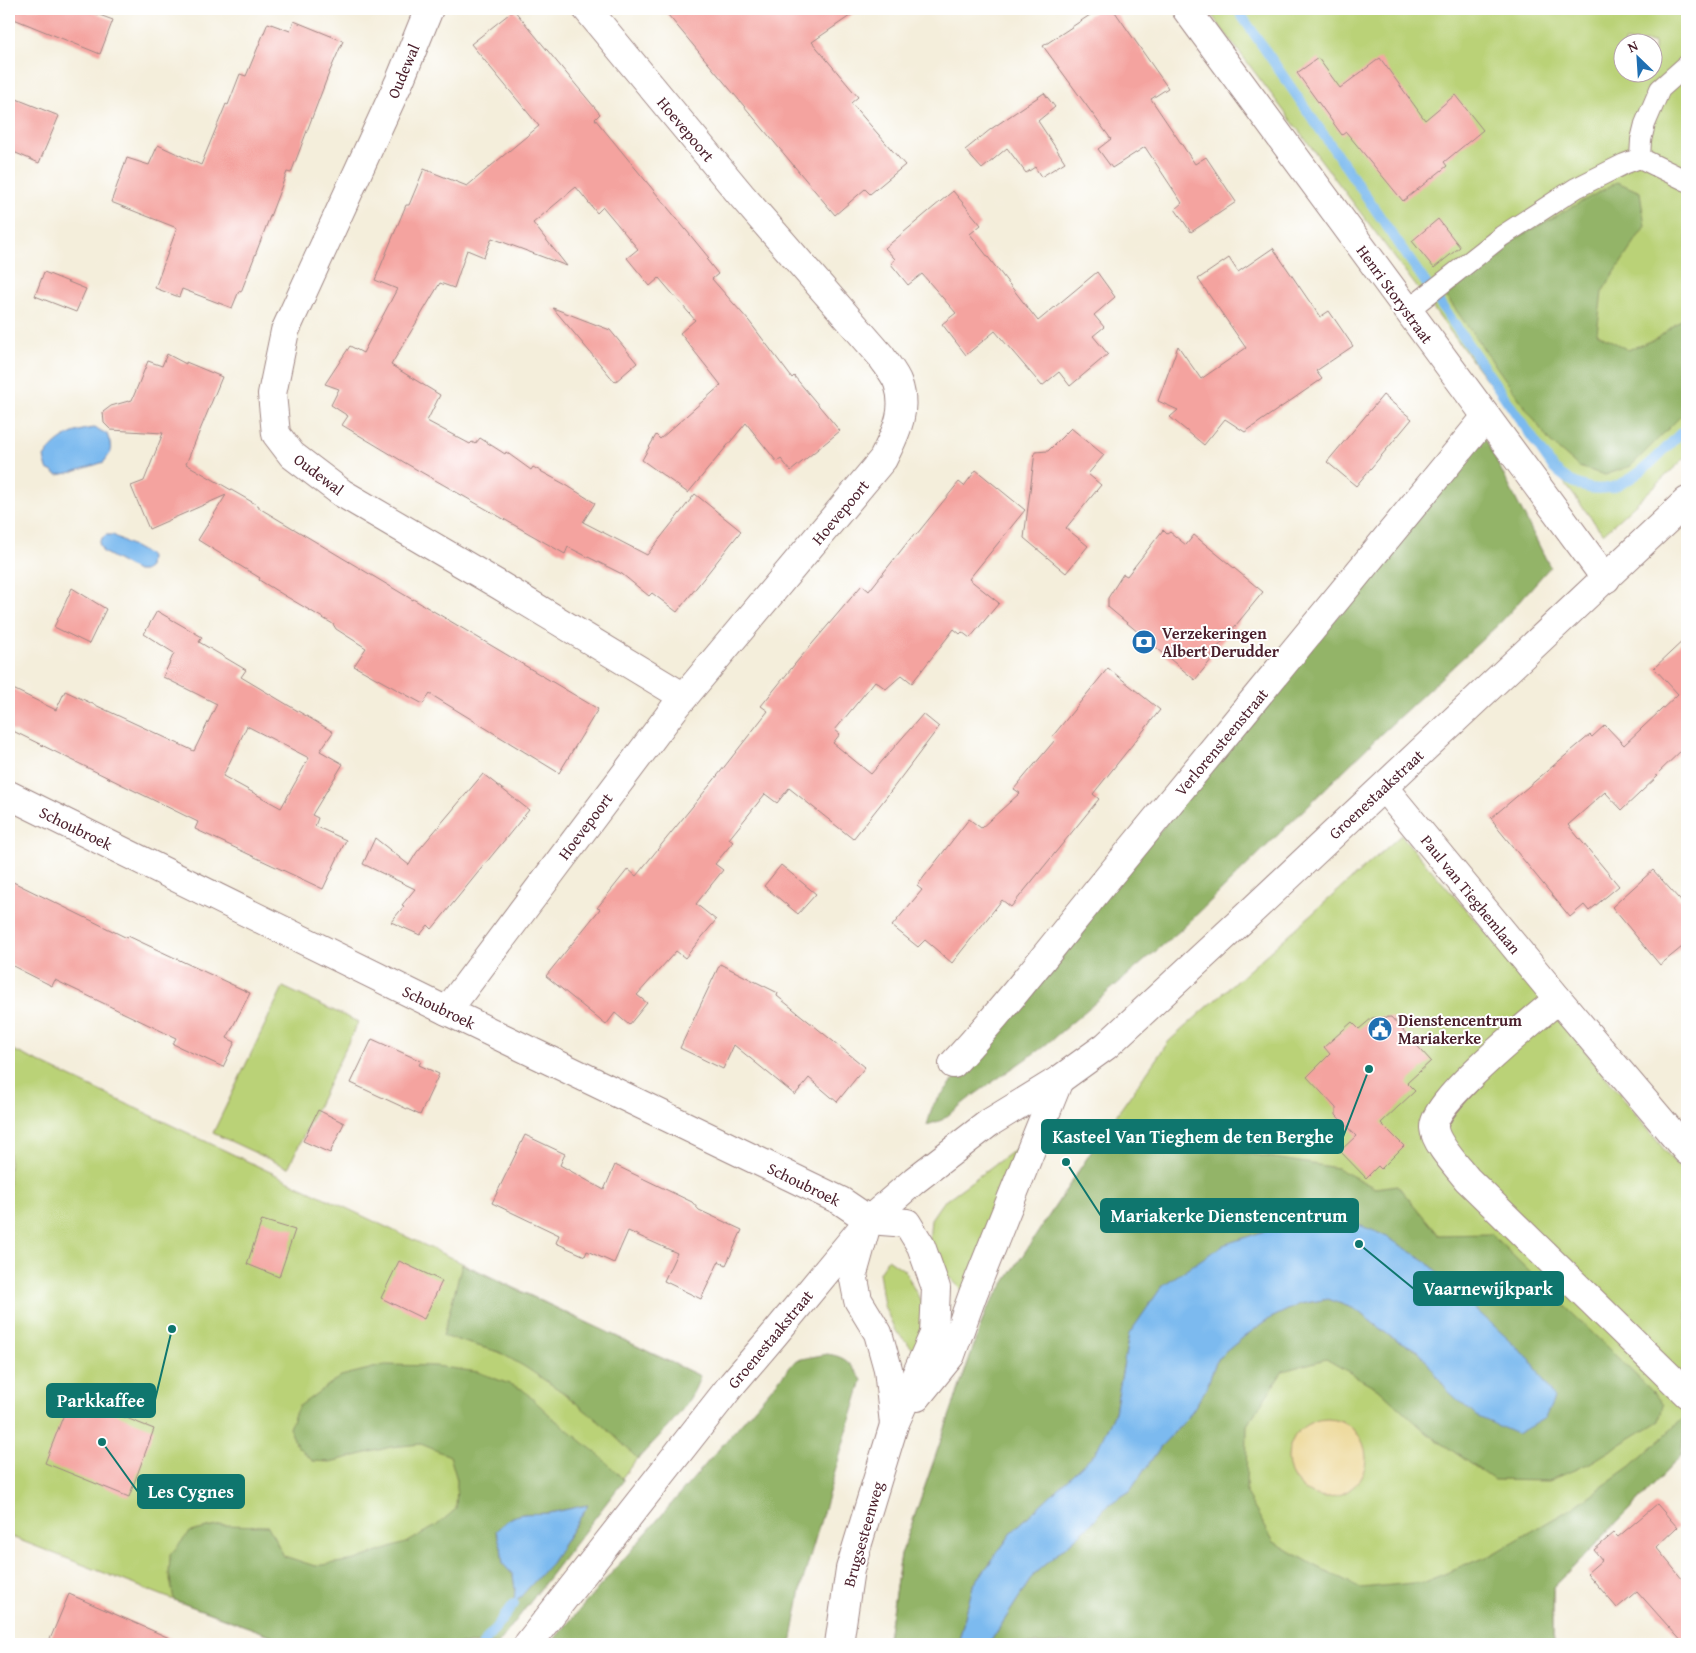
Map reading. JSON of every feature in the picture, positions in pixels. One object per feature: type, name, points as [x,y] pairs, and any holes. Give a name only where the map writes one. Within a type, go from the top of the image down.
[{"type":"street","name":"Oudewal","points":[[429,9],[400,80],[285,331],[272,394],[276,434],[292,455],[342,493],[684,697]]},
{"type":"street","name":"Hoevepoort","points":[[446,1010],[684,697],[883,459],[899,427],[902,406],[898,382],[881,356],[741,195],[587,9]]},
{"type":"street","name":"Henri Storystraat","points":[[1186,9],[1414,306],[1486,417],[1606,579]]},
{"type":"street","name":"Verlorensteenstraat","points":[[953,1064],[996,1018],[1124,858],[1220,744],[1486,417]]},
{"type":"street","name":"Groenestaakstraat","points":[[528,1644],[733,1383],[868,1220],[915,1180],[989,1123],[1059,1080],[1106,1046],[1384,788],[1687,501]]},
{"type":"street","name":"Paul van Tieghemlaan","points":[[1384,788],[1558,999],[1687,1150]]},
{"type":"street","name":"Schoubroek","points":[[9,795],[446,1010],[841,1201],[868,1220]]},
{"type":"street","points":[[1558,999],[1458,1088],[1437,1116],[1433,1127],[1437,1140],[1467,1179],[1687,1394]]},
{"type":"street","points":[[894,1425],[951,1355],[973,1294],[1059,1080]]},
{"type":"street","points":[[868,1220],[854,1274],[858,1300],[878,1333],[888,1369],[894,1425]]},
{"type":"street","name":"Brugsesteenweg","points":[[839,1644],[850,1569],[894,1425],[934,1334],[936,1288],[921,1246],[907,1223],[868,1220]]},
{"type":"lane","points":[[1640,158],[1641,140],[1645,124],[1660,89],[1687,65]]},
{"type":"lane","points":[[1414,306],[1502,236],[1576,188],[1624,164],[1640,158],[1687,181]]},
{"type":"green space","points":[[1207,9],[1687,9],[1687,456],[1603,534]]},
{"type":"green space","points":[[1617,182],[1640,192],[1645,226],[1602,292],[1597,333],[1628,350],[1658,338],[1687,315],[1687,410],[1631,466],[1605,475],[1579,467],[1550,442],[1446,296],[1515,239]]},
{"type":"green space","points":[[1485,438],[1550,567],[1501,622],[1383,732],[1183,928],[1043,1047],[971,1097],[942,1120],[927,1125],[933,1105]]},
{"type":"green space","points":[[1401,835],[1541,996],[1687,1178],[1687,1408],[1681,1456],[1553,1588],[1553,1644],[887,1644],[901,1555],[986,1311],[1105,1131],[1169,1041]]},
{"type":"green space","points":[[283,987],[358,1022],[288,1168],[213,1133]]},
{"type":"green space","points":[[9,1048],[700,1376],[495,1644],[295,1644],[174,1600],[9,1536]]},
{"type":"green space","points":[[1105,1131],[1337,1168],[1375,1188],[1397,1185],[1439,1235],[1491,1234],[1654,1393],[1663,1405],[1659,1421],[1590,1463],[1549,1481],[1494,1480],[1427,1433],[1380,1390],[1326,1359],[1283,1371],[1247,1425],[1246,1494],[1274,1542],[1316,1566],[1361,1588],[1424,1582],[1489,1556],[1574,1507],[1631,1466],[1686,1416],[1681,1456],[1553,1588],[1553,1644],[989,1644],[1034,1574],[1089,1526],[1108,1505],[1130,1491],[1161,1446],[1187,1419],[1206,1389],[1217,1359],[1271,1318],[1300,1304],[1328,1299],[1355,1309],[1391,1337],[1419,1351],[1470,1304],[1426,1261],[1129,1334],[1115,1412],[1096,1453],[1014,1530],[973,1586],[958,1644],[887,1644],[901,1555],[986,1311]]},
{"type":"green space","points":[[1021,1145],[965,1293],[945,1273],[929,1244],[931,1219],[942,1203]]},
{"type":"green space","points":[[888,1259],[904,1270],[925,1309],[916,1352],[895,1330],[884,1306],[879,1272]]},
{"type":"green space","points":[[462,1264],[700,1376],[689,1399],[674,1420],[638,1459],[603,1425],[561,1391],[525,1367],[499,1352],[443,1336]]},
{"type":"green space","points":[[827,1354],[844,1359],[862,1380],[802,1584],[791,1644],[550,1644],[796,1360]]},
{"type":"green space","points":[[385,1365],[435,1366],[478,1372],[522,1389],[553,1418],[600,1456],[624,1480],[498,1644],[295,1644],[174,1600],[169,1574],[170,1555],[190,1532],[221,1525],[268,1526],[284,1556],[315,1566],[355,1560],[408,1542],[436,1526],[456,1509],[457,1480],[450,1456],[421,1444],[391,1447],[330,1462],[313,1461],[297,1446],[289,1428],[298,1407],[341,1376]],"holes":[[[588,1505],[551,1563],[514,1603],[513,1574],[503,1564],[501,1546],[496,1531],[515,1516],[549,1513]]]},
{"type":"sand","points":[[1319,1419],[1335,1419],[1349,1425],[1360,1436],[1366,1450],[1366,1466],[1360,1480],[1349,1491],[1335,1497],[1319,1497],[1305,1491],[1294,1480],[1288,1466],[1288,1450],[1294,1436],[1305,1425]]},
{"type":"water","points":[[95,428],[107,434],[110,443],[111,452],[104,462],[58,475],[47,469],[44,457],[54,445],[72,433]]},
{"type":"water","points":[[106,535],[113,535],[147,554],[150,557],[149,567],[144,571],[137,571],[103,552],[99,543]]},
{"type":"water","points":[[1346,1220],[1382,1234],[1426,1261],[1531,1360],[1554,1399],[1545,1418],[1517,1434],[1476,1416],[1448,1391],[1419,1351],[1391,1337],[1355,1309],[1328,1299],[1300,1304],[1271,1318],[1217,1359],[1206,1389],[1187,1419],[1161,1446],[1130,1491],[1108,1505],[1089,1526],[1034,1574],[989,1644],[958,1644],[973,1586],[1014,1530],[1096,1452],[1115,1412],[1129,1334],[1163,1285],[1223,1245],[1288,1223]]},
{"type":"water","points":[[588,1505],[551,1563],[514,1604],[515,1589],[513,1575],[503,1564],[501,1546],[496,1531],[515,1516],[549,1513]]},
{"type":"building","points":[[9,9],[83,9],[113,20],[100,54],[9,17]]},
{"type":"building","points":[[663,9],[860,9],[812,42],[858,97],[851,103],[905,165],[870,194],[865,189],[835,215]]},
{"type":"building","points":[[1099,9],[1113,9],[1168,88],[1151,99],[1195,164],[1206,157],[1236,202],[1191,232],[1175,209],[1182,203],[1145,147],[1112,168],[1098,149],[1111,139],[1043,46]]},
{"type":"building","points":[[514,10],[600,114],[595,119],[709,258],[707,260],[718,274],[712,279],[749,321],[792,378],[794,376],[840,431],[791,471],[781,459],[777,462],[746,423],[688,493],[642,460],[656,435],[660,439],[721,385],[680,333],[695,320],[659,278],[650,286],[627,258],[638,249],[603,207],[597,213],[576,187],[533,223],[567,266],[492,238],[484,257],[467,250],[454,288],[440,283],[391,365],[440,395],[427,421],[470,444],[472,442],[475,444],[480,438],[505,454],[506,452],[531,470],[533,467],[566,485],[595,503],[583,522],[647,555],[695,494],[741,531],[677,612],[652,593],[649,596],[622,574],[568,547],[565,554],[342,425],[348,416],[331,405],[339,389],[325,384],[350,346],[363,353],[397,289],[375,280],[406,205],[409,205],[424,169],[467,186],[539,126],[471,44]]},
{"type":"building","points":[[294,21],[343,41],[291,173],[287,172],[241,292],[239,291],[232,308],[182,289],[179,297],[155,288],[177,228],[111,202],[127,158],[149,165],[158,145],[201,165],[240,74],[246,76],[268,23],[290,31]]},
{"type":"building","points":[[1318,58],[1340,88],[1380,58],[1425,120],[1455,95],[1483,130],[1444,162],[1447,166],[1403,201],[1346,132],[1342,135],[1297,73]]},
{"type":"building","points":[[1044,93],[1055,107],[1038,121],[1065,162],[1041,177],[1035,167],[1026,173],[1007,148],[982,169],[965,150],[991,129]]},
{"type":"building","points":[[9,96],[59,116],[39,163],[9,150]]},
{"type":"building","points":[[953,191],[981,225],[970,234],[1038,321],[1097,272],[1115,297],[1094,315],[1104,327],[1093,336],[1108,354],[1070,386],[1059,372],[1042,386],[995,331],[966,355],[942,324],[956,313],[922,274],[908,285],[891,264],[895,259],[885,248]]},
{"type":"building","points":[[1438,219],[1460,247],[1434,268],[1412,241]]},
{"type":"building","points":[[1273,248],[1320,317],[1329,311],[1353,346],[1316,371],[1322,379],[1245,432],[1225,419],[1204,445],[1170,417],[1178,410],[1158,401],[1178,346],[1201,379],[1246,348],[1198,279],[1229,258],[1238,272]]},
{"type":"building","points":[[44,272],[86,289],[76,312],[35,296]]},
{"type":"building","points":[[553,308],[610,330],[637,363],[615,382]]},
{"type":"building","points":[[167,354],[186,364],[186,362],[222,377],[186,464],[598,709],[559,773],[430,694],[423,704],[354,666],[366,648],[336,629],[333,624],[259,580],[260,578],[198,540],[226,495],[149,529],[131,486],[144,481],[163,433],[111,430],[104,423],[103,412],[111,406],[132,400],[148,361],[162,366]]},
{"type":"building","points":[[1383,395],[1412,419],[1356,486],[1327,462]]},
{"type":"building","points":[[1071,428],[1104,455],[1088,474],[1101,485],[1066,528],[1088,546],[1066,573],[1024,538],[1035,452],[1048,451]]},
{"type":"building","points":[[976,470],[1025,510],[969,579],[999,603],[970,638],[954,629],[912,683],[902,675],[886,689],[875,681],[835,730],[840,734],[833,743],[871,774],[923,714],[939,727],[853,839],[789,788],[777,803],[765,794],[729,839],[733,842],[715,864],[723,870],[696,904],[716,920],[685,958],[676,951],[637,995],[647,1003],[629,1025],[615,1013],[606,1025],[546,976],[600,909],[597,908],[628,869],[636,876],[714,780],[768,711],[761,706],[862,585],[869,591],[914,534],[916,535],[959,482],[964,486]]},
{"type":"building","points":[[1163,530],[1167,534],[1170,532],[1186,545],[1194,535],[1263,592],[1209,658],[1211,660],[1195,680],[1108,607],[1108,598],[1123,574],[1127,576]]},
{"type":"building","points":[[72,588],[106,609],[89,644],[54,627]]},
{"type":"building","points":[[157,611],[202,637],[199,642],[246,670],[241,677],[333,732],[320,751],[343,764],[312,815],[318,818],[315,826],[346,840],[323,889],[195,829],[198,822],[9,729],[9,687],[56,710],[65,691],[194,751],[217,704],[163,677],[174,653],[144,634]],"holes":[[[247,726],[309,758],[281,808],[223,776]]]},
{"type":"building","points":[[1687,637],[1687,745],[1622,810],[1605,792],[1568,825],[1619,886],[1589,911],[1584,905],[1570,917],[1491,818],[1590,735],[1592,737],[1605,725],[1624,745],[1678,694],[1654,668]]},
{"type":"building","points":[[1108,668],[1160,710],[1093,794],[1099,799],[1011,907],[1002,900],[952,963],[925,940],[918,947],[892,926],[922,890],[917,886],[969,819],[981,828],[1020,793],[1014,789],[1055,740],[1052,737]]},
{"type":"building","points":[[483,774],[529,810],[432,929],[428,925],[420,935],[391,922],[415,889],[363,864],[375,838],[409,865],[417,852]]},
{"type":"building","points":[[781,865],[816,894],[798,914],[764,886]]},
{"type":"building","points":[[1653,870],[1687,908],[1687,943],[1660,965],[1612,907]]},
{"type":"building","points":[[9,880],[127,938],[128,936],[250,993],[227,1038],[235,1042],[223,1067],[173,1044],[176,1038],[55,980],[52,986],[9,964]]},
{"type":"building","points":[[720,964],[778,993],[777,996],[865,1067],[837,1102],[809,1078],[795,1095],[734,1045],[723,1069],[680,1048]]},
{"type":"building","points":[[1391,1017],[1431,1061],[1407,1083],[1415,1091],[1381,1123],[1404,1146],[1381,1169],[1378,1166],[1366,1178],[1340,1151],[1356,1136],[1336,1115],[1336,1108],[1307,1077],[1330,1054],[1324,1047],[1352,1022],[1359,1029],[1372,1018]]},
{"type":"building","points":[[372,1039],[421,1061],[419,1065],[439,1074],[420,1115],[351,1083]]},
{"type":"building","points":[[318,1110],[344,1123],[330,1153],[303,1141]]},
{"type":"building","points":[[525,1135],[565,1154],[560,1165],[604,1190],[615,1165],[692,1202],[699,1210],[742,1230],[726,1265],[719,1261],[701,1299],[664,1281],[677,1253],[628,1231],[614,1263],[587,1251],[585,1256],[556,1243],[559,1235],[492,1203]]},
{"type":"building","points":[[262,1220],[295,1230],[279,1277],[247,1264]]},
{"type":"building","points":[[399,1261],[442,1281],[424,1319],[381,1298]]},
{"type":"building","points":[[71,1396],[154,1429],[129,1497],[45,1463]]},
{"type":"building","points":[[1657,1504],[1677,1527],[1656,1547],[1687,1585],[1687,1644],[1684,1644],[1637,1591],[1617,1608],[1587,1573],[1602,1560],[1594,1550],[1614,1533],[1618,1537]]},
{"type":"building","points":[[69,1594],[183,1644],[48,1644]]},
{"type":"waterway","points":[[1237,9],[1554,469],[1573,482],[1590,488],[1607,488],[1622,483],[1637,474],[1651,463],[1687,427]]},
{"type":"waterway","points":[[483,1644],[514,1604]]},
{"type":"place","name":"Verzekeringen Albert Derudder","points":[[1144,642]]},
{"type":"place","name":"Dienstencentrum Mariakerke","points":[[1380,1029]]},
{"type":"place","name":"Kasteel Van Tieghem de ten Berghe","points":[[1369,1069]]},
{"type":"place","name":"Mariakerke Dienstencentrum","points":[[1066,1162]]},
{"type":"place","name":"Vaarnewijkpark","points":[[1359,1244]]},
{"type":"place","name":"Parkkaffee","points":[[172,1329]]},
{"type":"place","name":"Les Cygnes","points":[[102,1442]]}]
